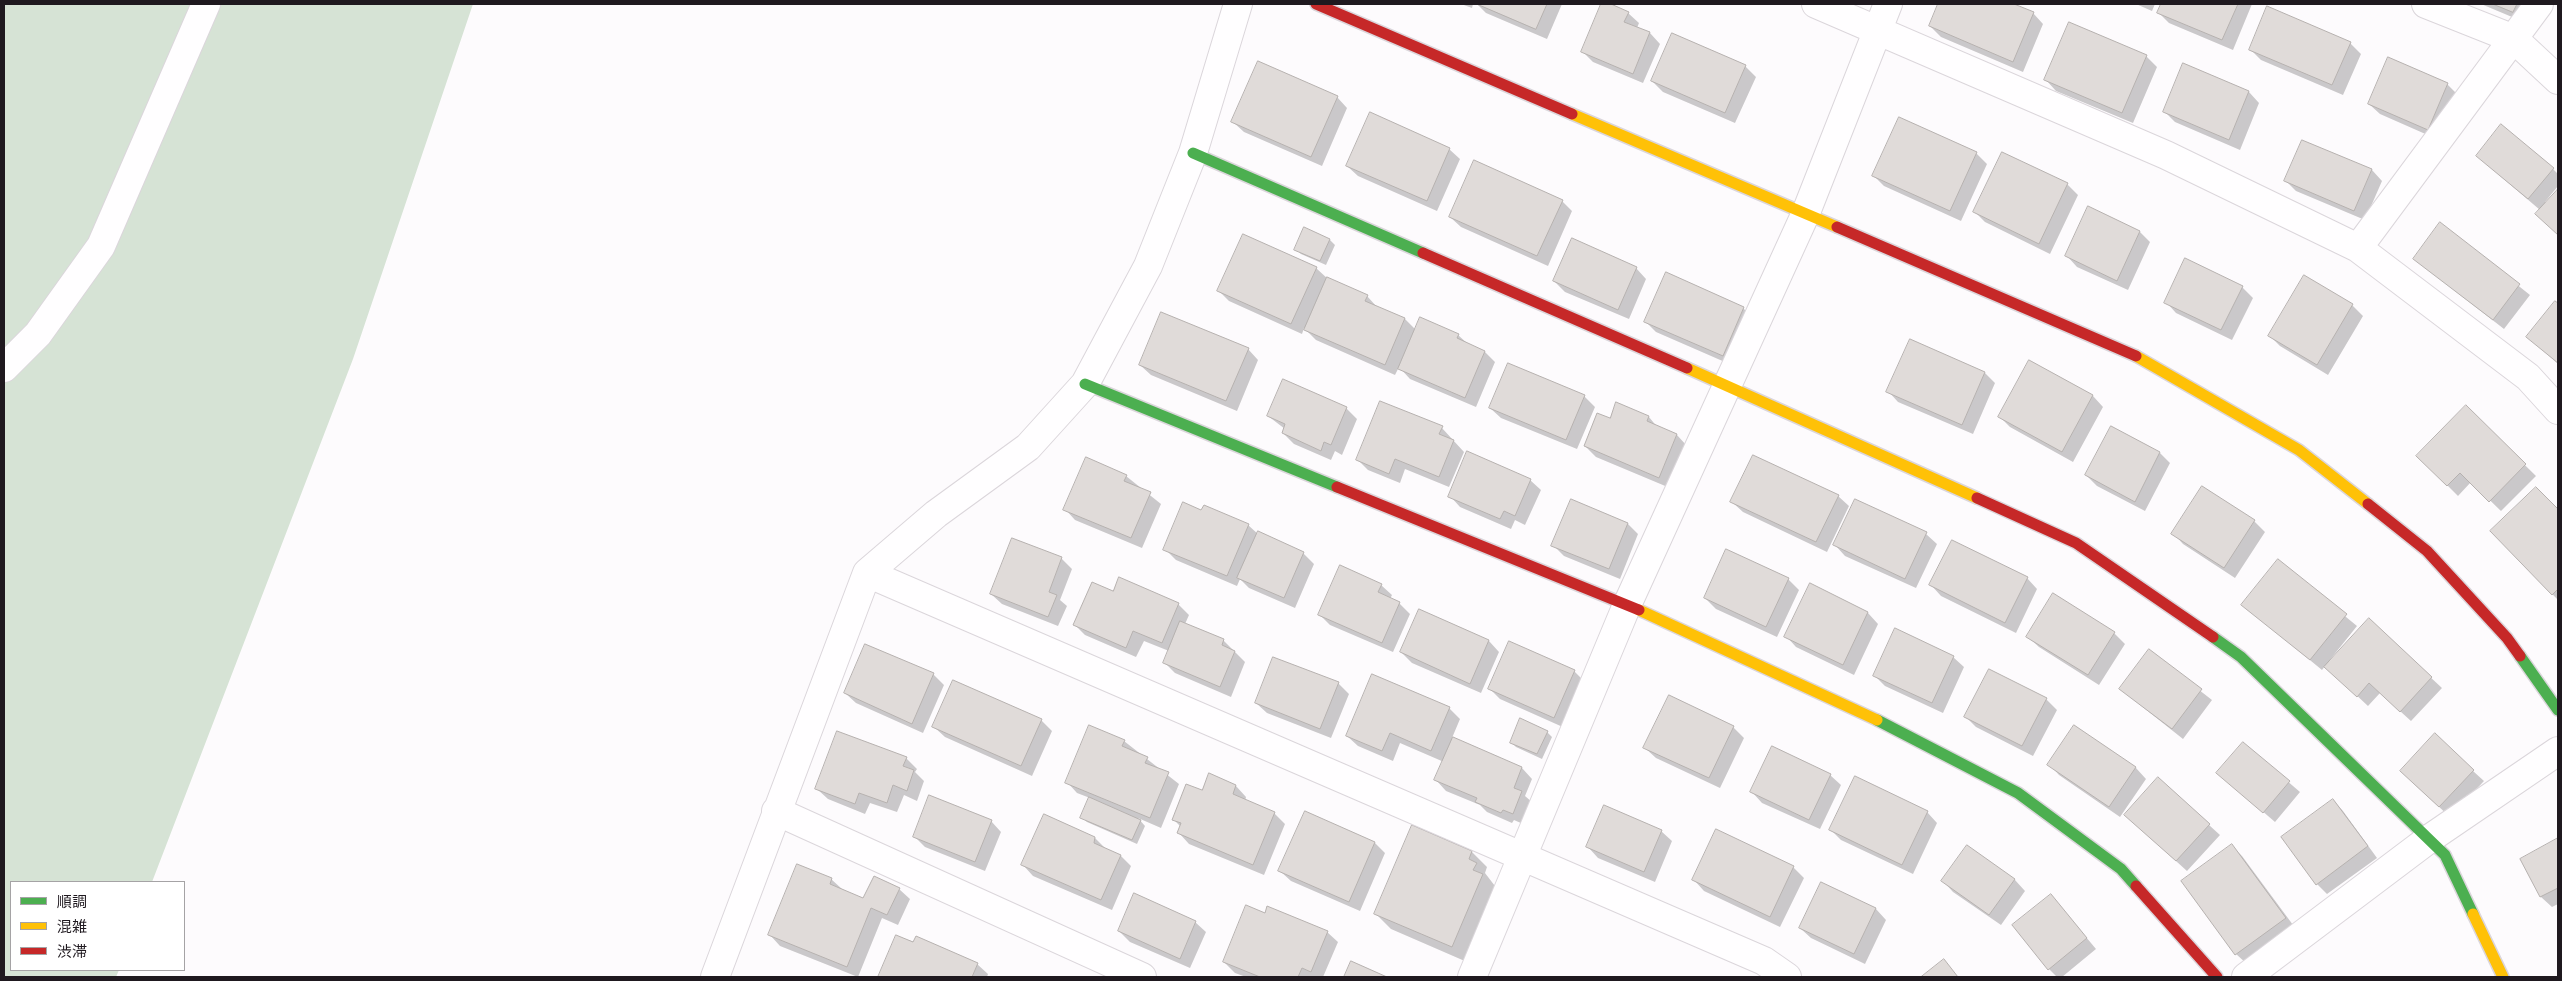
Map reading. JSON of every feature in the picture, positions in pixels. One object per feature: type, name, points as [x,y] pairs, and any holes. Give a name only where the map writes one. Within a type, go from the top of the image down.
[{"type":"street","points":[[4,368],[38,334],[101,246],[206,4]]},
{"type":"street","points":[[715,977],[867,573],[936,514],[1028,447],[1085,384],[1148,266],[1193,153],[1238,4]]},
{"type":"street","points":[[1316,4],[2144,360],[2299,450],[2427,550],[2507,638],[2558,710]]},
{"type":"street","points":[[1816,4],[2166,155],[2358,248],[2528,377],[2558,410]]},
{"type":"street","points":[[1472,977],[1627,605],[1805,215],[1888,4]]},
{"type":"street","points":[[2426,4],[2514,38],[2558,80]]},
{"type":"street","points":[[2358,248],[2539,4]]},
{"type":"street","points":[[1193,153],[1727,386],[2076,543],[2241,657],[2445,854],[2503,977]]},
{"type":"street","points":[[1085,384],[1627,605],[1885,724],[2018,793],[2121,869],[2217,977]]},
{"type":"street","points":[[867,573],[1522,858],[1764,961],[1787,977]]},
{"type":"street","points":[[2246,977],[2429,839],[2558,751]]},
{"type":"street","points":[[776,811],[1142,977]]},
{"type":"green space","points":[[4,4],[473,4],[353,359],[152,881],[10,881],[10,971],[119,971],[116,977],[4,977]]},
{"type":"building","points":[[1477,4],[1547,4],[1536,29]]},
{"type":"building","points":[[1601,4],[1611,4],[1629,12],[1624,22],[1650,32],[1633,74],[1581,52]]},
{"type":"building","points":[[1938,4],[2014,4],[2034,12],[2013,62],[1929,26]]},
{"type":"building","points":[[2161,4],[2238,4],[2222,40],[2157,13]]},
{"type":"building","points":[[2493,4],[2517,4],[2513,12]]},
{"type":"building","points":[[2267,6],[2351,42],[2332,85],[2249,50]]},
{"type":"building","points":[[2069,22],[2147,55],[2122,113],[2044,80]]},
{"type":"building","points":[[1672,33],[1746,65],[1725,113],[1651,81]]},
{"type":"building","points":[[2388,57],[2448,83],[2428,130],[2368,104]]},
{"type":"building","points":[[1258,61],[1338,96],[1311,157],[1231,122]]},
{"type":"building","points":[[2183,63],[2249,91],[2229,140],[2163,112]]},
{"type":"building","points":[[1370,112],[1450,148],[1427,201],[1346,166]]},
{"type":"building","points":[[1899,117],[1977,152],[1950,211],[1872,176]]},
{"type":"building","points":[[2501,124],[2554,168],[2528,199],[2476,156]]},
{"type":"building","points":[[2302,140],[2372,169],[2354,211],[2284,181]]},
{"type":"building","points":[[2002,152],[2068,183],[2039,244],[1973,212]]},
{"type":"building","points":[[1474,160],[1563,200],[1537,256],[1449,217]]},
{"type":"building","points":[[2558,189],[2558,235],[2535,214]]},
{"type":"building","points":[[2088,206],[2140,231],[2117,281],[2065,256]]},
{"type":"building","points":[[2440,222],[2520,284],[2493,320],[2413,259]]},
{"type":"building","points":[[1304,227],[1330,239],[1320,261],[1294,250]]},
{"type":"building","points":[[1243,234],[1317,267],[1291,324],[1217,291]]},
{"type":"building","points":[[1572,238],[1637,267],[1618,310],[1553,281]]},
{"type":"building","points":[[2185,258],[2243,286],[2221,330],[2164,303]]},
{"type":"building","points":[[1666,272],[1744,307],[1723,356],[1644,322]]},
{"type":"building","points":[[2304,275],[2353,304],[2317,365],[2268,336]]},
{"type":"building","points":[[1327,277],[1368,295],[1365,301],[1405,318],[1385,365],[1304,330]]},
{"type":"building","points":[[2555,301],[2558,303],[2558,363],[2526,337]]},
{"type":"building","points":[[1161,312],[1249,348],[1226,401],[1139,365]]},
{"type":"building","points":[[1420,317],[1459,334],[1457,338],[1485,351],[1465,398],[1398,369]]},
{"type":"building","points":[[1910,339],[1985,372],[1962,425],[1886,392]]},
{"type":"building","points":[[2029,360],[2093,395],[2062,452],[1998,417]]},
{"type":"building","points":[[1508,363],[1585,395],[1566,440],[1489,408]]},
{"type":"building","points":[[1283,379],[1347,407],[1331,445],[1324,442],[1321,451],[1282,433],[1285,424],[1267,416]]},
{"type":"building","points":[[1380,401],[1443,426],[1439,434],[1454,440],[1439,477],[1395,459],[1389,474],[1356,460]]},
{"type":"building","points":[[1616,402],[1649,416],[1647,421],[1677,434],[1659,478],[1584,446],[1597,413],[1610,418]]},
{"type":"building","points":[[2466,405],[2526,464],[2489,502],[2460,473],[2447,486],[2416,456]]},
{"type":"building","points":[[2111,426],[2160,452],[2135,502],[2085,475]]},
{"type":"building","points":[[1467,451],[1531,479],[1515,516],[1504,511],[1500,519],[1448,497]]},
{"type":"building","points":[[1753,455],[1839,495],[1816,542],[1730,502]]},
{"type":"building","points":[[1086,457],[1127,475],[1124,481],[1151,492],[1131,538],[1063,510]]},
{"type":"building","points":[[2202,486],[2255,520],[2224,568],[2171,534]]},
{"type":"building","points":[[2536,487],[2558,509],[2558,589],[2552,595],[2490,531]]},
{"type":"building","points":[[1571,499],[1628,523],[1609,569],[1551,546]]},
{"type":"building","points":[[1855,499],[1927,532],[1905,579],[1833,545]]},
{"type":"building","points":[[1183,502],[1201,510],[1204,505],[1249,524],[1227,576],[1163,550]]},
{"type":"building","points":[[1258,531],[1304,552],[1284,598],[1237,578]]},
{"type":"building","points":[[1012,538],[1062,557],[1049,592],[1057,595],[1048,617],[990,594]]},
{"type":"building","points":[[1952,540],[2028,577],[2005,623],[1929,585]]},
{"type":"building","points":[[1726,549],[1789,578],[1766,627],[1704,598]]},
{"type":"building","points":[[2278,559],[2347,614],[2310,660],[2241,605]]},
{"type":"building","points":[[1340,565],[1382,584],[1378,592],[1400,602],[1382,643],[1318,615]]},
{"type":"building","points":[[1119,577],[1179,603],[1162,643],[1133,631],[1126,648],[1073,625],[1092,582],[1113,591]]},
{"type":"building","points":[[1810,583],[1868,612],[1843,665],[1784,637]]},
{"type":"building","points":[[2053,593],[2115,632],[2088,675],[2026,637]]},
{"type":"building","points":[[1419,609],[1489,640],[1470,684],[1400,652]]},
{"type":"building","points":[[2369,618],[2432,677],[2400,712],[2369,683],[2357,697],[2324,667]]},
{"type":"building","points":[[1180,621],[1224,639],[1222,645],[1235,651],[1220,687],[1163,663]]},
{"type":"building","points":[[1895,628],[1954,656],[1932,703],[1873,676]]},
{"type":"building","points":[[1509,641],[1575,670],[1554,718],[1488,689]]},
{"type":"building","points":[[865,644],[934,673],[912,724],[844,693]]},
{"type":"building","points":[[2149,649],[2202,689],[2172,729],[2119,689]]},
{"type":"building","points":[[1273,657],[1339,682],[1320,729],[1255,703]]},
{"type":"building","points":[[1989,669],[2047,698],[2022,746],[1964,717]]},
{"type":"building","points":[[1372,674],[1450,707],[1431,751],[1390,733],[1382,751],[1346,736]]},
{"type":"building","points":[[953,680],[1042,719],[1021,766],[932,727]]},
{"type":"building","points":[[1669,695],[1734,726],[1709,778],[1643,748]]},
{"type":"building","points":[[1520,718],[1548,731],[1537,754],[1510,743]]},
{"type":"building","points":[[1089,725],[1125,740],[1122,746],[1148,757],[1145,763],[1169,772],[1150,818],[1065,783]]},
{"type":"building","points":[[2074,725],[2136,767],[2109,807],[2047,765]]},
{"type":"building","points":[[837,731],[907,757],[903,766],[914,770],[907,791],[893,785],[887,803],[859,793],[855,804],[815,789]]},
{"type":"building","points":[[2435,733],[2474,770],[2439,807],[2400,771]]},
{"type":"building","points":[[1453,737],[1522,767],[1514,788],[1522,791],[1513,814],[1503,810],[1501,813],[1475,802],[1477,798],[1434,780]]},
{"type":"building","points":[[2243,742],[2290,781],[2263,813],[2216,773]]},
{"type":"building","points":[[1772,746],[1831,774],[1809,820],[1750,792]]},
{"type":"building","points":[[1209,773],[1236,785],[1233,794],[1275,812],[1253,865],[1177,833],[1181,823],[1172,820],[1186,784],[1202,790]]},
{"type":"building","points":[[1855,776],[1928,811],[1902,865],[1829,830]]},
{"type":"building","points":[[2158,777],[2210,824],[2176,861],[2124,815]]},
{"type":"building","points":[[929,795],[992,820],[975,862],[913,837]]},
{"type":"building","points":[[1089,797],[1141,820],[1132,840],[1080,818]]},
{"type":"building","points":[[2333,799],[2368,846],[2316,885],[2281,837]]},
{"type":"building","points":[[1604,805],[1662,830],[1644,872],[1586,847]]},
{"type":"building","points":[[1305,811],[1375,842],[1349,902],[1278,871]]},
{"type":"building","points":[[1044,814],[1095,837],[1094,843],[1121,855],[1101,900],[1021,865]]},
{"type":"building","points":[[1412,825],[1472,851],[1469,859],[1477,863],[1473,870],[1483,874],[1452,947],[1374,914]]},
{"type":"building","points":[[1716,829],[1794,866],[1770,917],[1692,880]]},
{"type":"building","points":[[2558,838],[2558,888],[2540,897],[2520,859]]},
{"type":"building","points":[[2232,844],[2286,918],[2235,955],[2181,881]]},
{"type":"building","points":[[1967,845],[2015,879],[1989,915],[1941,881]]},
{"type":"building","points":[[797,864],[832,878],[830,884],[863,898],[874,876],[900,888],[887,915],[871,908],[847,967],[768,935]]},
{"type":"building","points":[[1821,882],[1876,908],[1854,954],[1799,928]]},
{"type":"building","points":[[1134,893],[1196,921],[1180,959],[1118,931]]},
{"type":"building","points":[[2051,894],[2087,938],[2048,970],[2012,925]]},
{"type":"building","points":[[1246,905],[1265,913],[1267,906],[1328,931],[1311,972],[1302,968],[1298,977],[1260,977],[1223,962]]},
{"type":"building","points":[[896,935],[913,942],[916,936],[978,963],[972,977],[878,977]]},
{"type":"building","points":[[1944,959],[1958,977],[1921,977]]},
{"type":"building","points":[[1351,961],[1387,977],[1344,977]]},
{"type":"traffic: fast","points":[[1193,153],[1423,253]]},
{"type":"traffic: fast","points":[[1085,384],[1337,487]]},
{"type":"traffic: fast","points":[[2213,637],[2241,657],[2445,855],[2473,914]]},
{"type":"traffic: fast","points":[[2520,656],[2558,710]]},
{"type":"traffic: fast","points":[[1877,720],[2018,793],[2121,869],[2136,886]]},
{"type":"traffic: slow","points":[[1572,114],[1837,227]]},
{"type":"traffic: slow","points":[[2136,356],[2299,450],[2368,504]]},
{"type":"traffic: slow","points":[[1687,368],[1977,498]]},
{"type":"traffic: slow","points":[[1639,610],[1877,720]]},
{"type":"traffic: slow","points":[[2473,914],[2503,977]]},
{"type":"traffic: jam","points":[[1316,4],[1572,114]]},
{"type":"traffic: jam","points":[[1837,227],[2136,356]]},
{"type":"traffic: jam","points":[[1423,253],[1687,368]]},
{"type":"traffic: jam","points":[[1337,487],[1639,610]]},
{"type":"traffic: jam","points":[[1977,498],[2076,543],[2213,637]]},
{"type":"traffic: jam","points":[[2368,504],[2427,551],[2507,638],[2520,656]]},
{"type":"traffic: jam","points":[[2136,886],[2217,977]]}]
